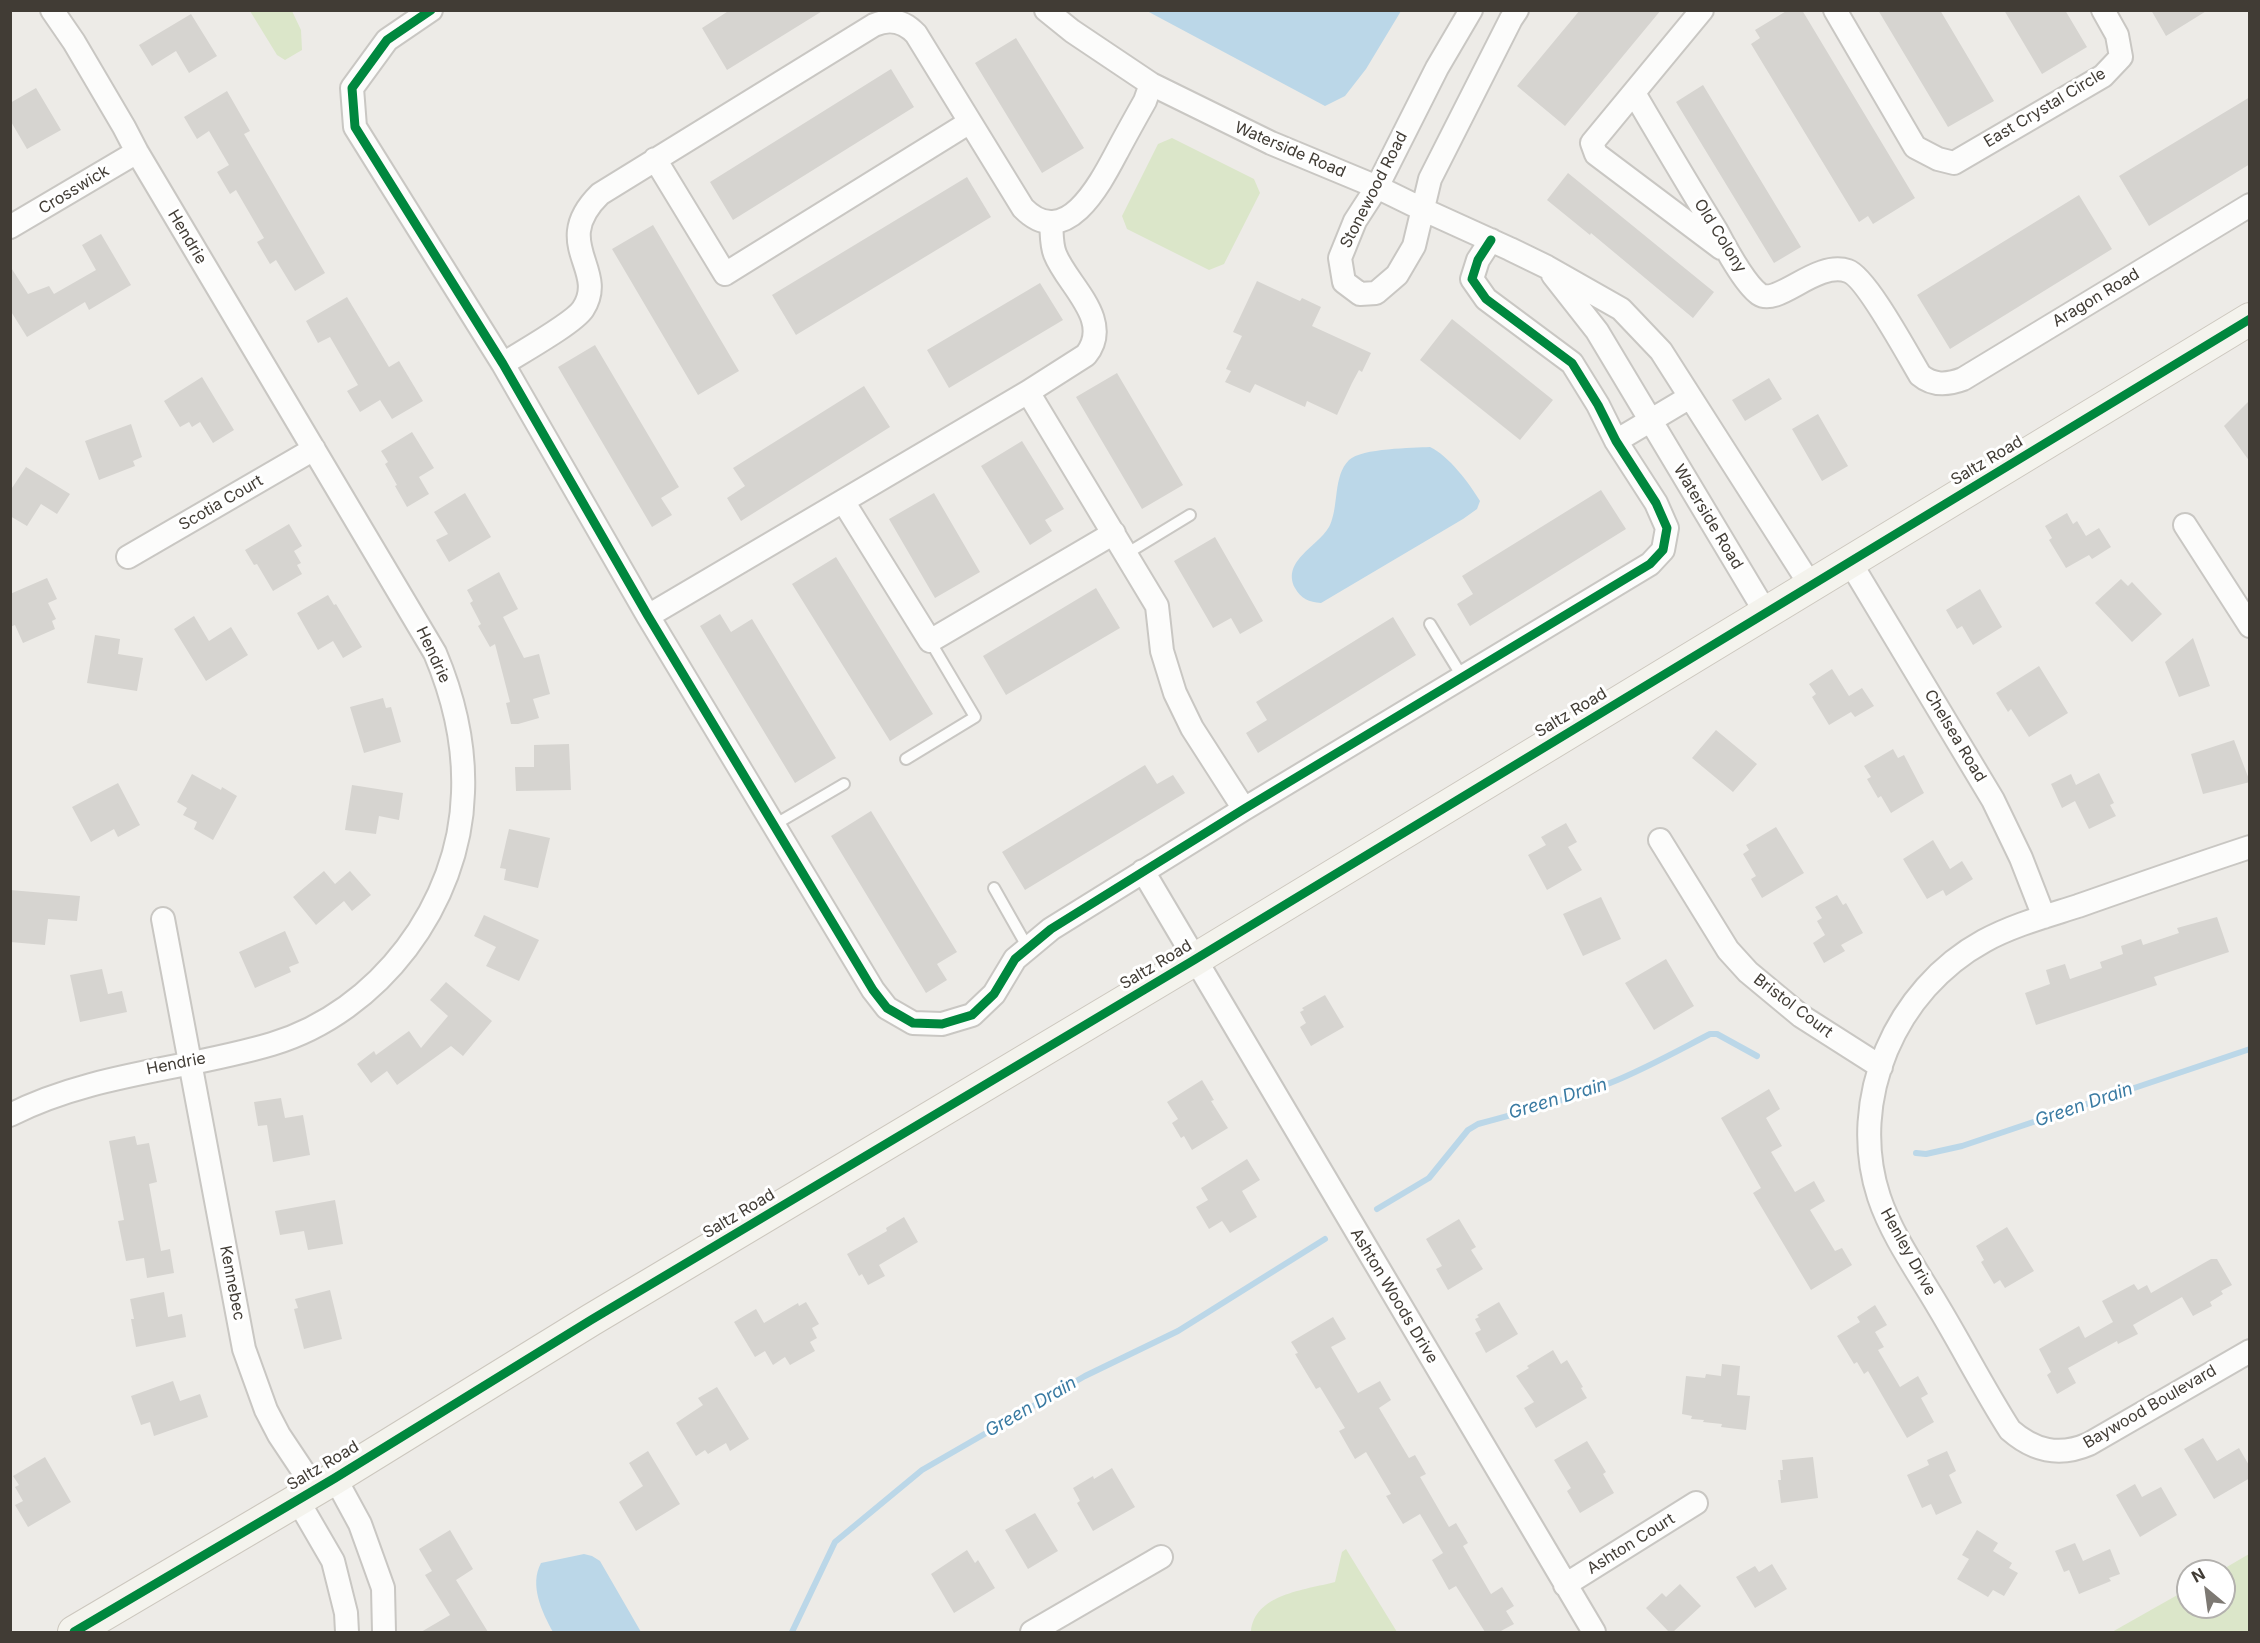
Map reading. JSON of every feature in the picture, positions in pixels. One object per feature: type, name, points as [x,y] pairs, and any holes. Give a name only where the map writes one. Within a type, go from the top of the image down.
[{"type":"street","name":"Hendrie","points":[[10,1115],[58,1094],[96,1082],[272,1044],[325,1020],[366,990],[398,959],[427,918],[445,880],[459,833],[463,794],[462,751],[455,709],[445,676],[423,630],[137,152],[80,52],[52,10]]},
{"type":"street","points":[[431,10],[387,40],[363,71],[352,88],[355,127],[503,364],[648,616],[873,990],[887,1008],[912,1023],[942,1024],[972,1015],[994,994],[1015,959],[1051,929],[1244,809],[1650,564],[1663,550],[1667,528],[1656,503],[1616,441],[1598,405],[1572,363],[1486,299],[1472,279],[1478,260],[1491,240]]},
{"type":"street","name":"Waterside Road","points":[[1046,10],[1072,31],[1151,84],[1271,143],[1377,186],[1422,210],[1491,240],[1547,267],[1621,309],[1661,351],[1811,586]]},
{"type":"street","name":"Stonewood Road","points":[[1471,10],[1437,68],[1377,186],[1355,221],[1340,258],[1344,282],[1360,294],[1376,293],[1397,275],[1414,246],[1430,179],[1471,94],[1510,19],[1517,10]]},
{"type":"street","points":[[1702,10],[1592,144],[1596,154],[1730,254]]},
{"type":"street","name":"East Crystal Circle","points":[[1835,10],[1915,147],[1938,159],[1954,163],[2103,76],[2121,57],[2117,35],[2103,10]]},
{"type":"street","points":[[503,364],[582,312],[591,292],[591,281],[578,241],[580,225],[591,203],[608,188],[883,21],[899,22],[916,34],[1023,208],[1035,220],[1051,222],[1071,215],[1091,196],[1145,101],[1151,84]]},
{"type":"street","name":"Old Colony","points":[[1634,93],[1730,254],[1761,296],[1772,297],[1818,272],[1849,271]]},
{"type":"street","points":[[656,159],[725,274],[970,122]]},
{"type":"street","name":"Crosswick","points":[[10,227],[137,152]]},
{"type":"street","name":"Aragon Road","points":[[1849,271],[1864,286],[1920,375],[1932,383],[1953,383],[2250,205]]},
{"type":"street","points":[[648,616],[1079,361],[1090,350],[1094,337],[1093,320],[1089,309],[1055,255],[1051,222]]},
{"type":"street","name":"Waterside Road","points":[[1547,267],[1597,331],[1766,613]]},
{"type":"street","name":"Saltz Road","points":[[74,1632],[1194,960],[2250,319]]},
{"type":"street","points":[[1028,392],[1157,606],[1162,651],[1175,693],[1192,728],[1244,809]]},
{"type":"street","points":[[1616,441],[1690,397]]},
{"type":"street","name":"Scotia Court","points":[[128,557],[314,449]]},
{"type":"street","points":[[843,501],[930,641],[1114,533]]},
{"type":"street","points":[[2186,525],[2250,626]]},
{"type":"street","name":"Chelsea Road","points":[[1850,562],[1993,800],[2021,858],[2044,917]]},
{"type":"street","name":"Bristol Court","points":[[1660,840],[1728,950],[1748,972],[1801,1016],[1881,1066]]},
{"type":"street","name":"Henley Drive","points":[[2047,1451],[2022,1440],[2010,1430],[1886,1215],[1878,1196],[1869,1148],[1873,1099],[1881,1066],[1903,1016],[1919,993],[1939,972],[1986,940],[2044,917],[2250,847]]},
{"type":"street","name":"Ashton Woods Drive","points":[[1143,872],[1594,1632]]},
{"type":"street","name":"Kennebec","points":[[163,919],[244,1349],[266,1410],[279,1435],[315,1489]]},
{"type":"street","name":"Baywood Boulevard","points":[[2047,1451],[2074,1450],[2088,1444],[2250,1351]]},
{"type":"street","points":[[315,1489],[346,1613],[347,1632]]},
{"type":"street","points":[[315,1489],[360,1524],[382,1588],[384,1632]]},
{"type":"street","name":"Ashton Court","points":[[1565,1585],[1696,1503]]},
{"type":"street","points":[[1043,1630],[1161,1557]]},
{"type":"lane","points":[[1126,554],[1190,516]]},
{"type":"lane","points":[[1430,624],[1463,678]]},
{"type":"lane","points":[[906,759],[975,717],[930,641]]},
{"type":"lane","points":[[774,825],[844,784]]},
{"type":"lane","points":[[994,888],[1028,948]]},
{"type":"green space","points":[[250,11],[292,11],[301,30],[302,50],[285,60],[277,55]]},
{"type":"green space","points":[[1172,138],[1254,179],[1260,193],[1224,264],[1209,270],[1127,229],[1122,216],[1158,144]]},
{"type":"green space","points":[[1346,1549],[1397,1632],[1251,1632],[1254,1619],[1261,1609],[1271,1602],[1296,1591],[1335,1582],[1342,1552]]},
{"type":"green space","points":[[2249,1554],[2249,1632],[2112,1632],[2176,1596],[2176,1619],[2236,1619],[2236,1562]]},
{"type":"water","points":[[1147,11],[1401,11],[1366,69],[1345,96],[1325,106]]},
{"type":"water","points":[[1430,447],[1444,456],[1465,479],[1480,501],[1477,509],[1321,603],[1309,601],[1297,592],[1292,578],[1293,569],[1297,561],[1330,525],[1335,509],[1338,482],[1349,460],[1376,451]]},
{"type":"water","points":[[584,1554],[600,1561],[641,1632],[553,1632],[538,1598],[536,1580],[541,1563]]},
{"type":"building","points":[[730,10],[824,10],[727,70],[702,28]]},
{"type":"building","points":[[1580,10],[1661,10],[1565,126],[1517,86]]},
{"type":"building","points":[[1788,10],[1802,10],[1915,198],[1873,224],[1868,216],[1859,222],[1751,44],[1760,38],[1755,30]]},
{"type":"building","points":[[1878,10],[1940,10],[1994,101],[1948,127]]},
{"type":"building","points":[[2004,10],[2065,10],[2087,47],[2042,74]]},
{"type":"building","points":[[2151,10],[2208,10],[2166,36]]},
{"type":"building","points":[[191,14],[217,56],[189,73],[176,51],[152,66],[139,45]]},
{"type":"building","points":[[1016,38],[1084,148],[1042,173],[975,63]]},
{"type":"building","points":[[891,69],[914,107],[733,220],[710,182]]},
{"type":"building","points":[[1703,85],[1801,247],[1774,263],[1676,102]]},
{"type":"building","points":[[36,88],[61,130],[27,149],[10,120],[10,103]]},
{"type":"building","points":[[227,91],[250,131],[244,134],[325,273],[295,291],[276,260],[270,264],[257,242],[264,238],[236,190],[230,194],[217,172],[229,165],[209,131],[197,139],[184,117]]},
{"type":"building","points":[[2250,97],[2250,164],[2149,226],[2119,176]]},
{"type":"building","points":[[1568,173],[1714,292],[1693,318],[1591,233],[1590,235],[1547,200]]},
{"type":"building","points":[[967,177],[991,217],[796,335],[772,295]]},
{"type":"building","points":[[2079,195],[2112,249],[1950,349],[1917,295]]},
{"type":"building","points":[[653,225],[739,371],[698,395],[612,249]]},
{"type":"building","points":[[101,234],[131,285],[89,310],[85,302],[27,337],[10,310],[10,266],[28,294],[49,286],[54,294],[96,270],[82,245]]},
{"type":"building","points":[[1257,281],[1300,301],[1302,298],[1321,307],[1312,326],[1371,353],[1362,372],[1359,370],[1337,415],[1307,401],[1305,407],[1255,384],[1250,393],[1225,382],[1231,371],[1226,369],[1242,336],[1233,332]]},
{"type":"building","points":[[1040,283],[1063,320],[949,388],[927,350]]},
{"type":"building","points":[[347,297],[389,367],[399,361],[423,401],[392,419],[380,400],[360,412],[347,391],[358,385],[330,337],[318,343],[306,321]]},
{"type":"building","points":[[1452,319],[1553,400],[1520,440],[1420,360]]},
{"type":"building","points":[[595,345],[679,487],[661,498],[672,515],[652,527],[558,367]]},
{"type":"building","points":[[1117,373],[1183,485],[1142,509],[1076,397]]},
{"type":"building","points":[[202,377],[234,430],[213,443],[200,422],[192,427],[189,422],[180,427],[164,401]]},
{"type":"building","points":[[1769,378],[1782,399],[1745,421],[1732,400]]},
{"type":"building","points":[[864,386],[890,427],[741,521],[727,498],[745,486],[733,468]]},
{"type":"building","points":[[2250,400],[2250,462],[2224,426]]},
{"type":"building","points":[[1818,414],[1848,466],[1822,481],[1792,429]]},
{"type":"building","points":[[131,424],[142,457],[133,461],[135,466],[99,480],[85,441]]},
{"type":"building","points":[[412,432],[434,468],[419,477],[429,494],[407,507],[395,486],[397,485],[385,464],[388,462],[381,451]]},
{"type":"building","points":[[1022,441],[1064,509],[1045,520],[1052,531],[1030,545],[981,466]]},
{"type":"building","points":[[26,467],[70,494],[57,514],[41,504],[27,526],[10,516],[10,491]]},
{"type":"building","points":[[1601,490],[1626,529],[1470,626],[1457,604],[1473,594],[1462,576]]},
{"type":"building","points":[[465,493],[491,537],[449,562],[436,540],[448,534],[434,512]]},
{"type":"building","points":[[934,493],[980,572],[935,598],[889,519]]},
{"type":"building","points":[[2067,513],[2073,524],[2077,521],[2086,536],[2099,528],[2111,547],[2092,559],[2089,555],[2066,568],[2049,540],[2052,538],[2045,526]]},
{"type":"building","points":[[289,524],[302,546],[294,551],[301,563],[297,565],[302,574],[273,591],[257,564],[254,565],[245,550]]},
{"type":"building","points":[[1215,537],[1263,621],[1240,634],[1231,618],[1213,628],[1174,561]]},
{"type":"building","points":[[836,557],[933,714],[890,741],[792,584]]},
{"type":"building","points":[[499,572],[518,609],[503,617],[524,658],[539,654],[550,694],[533,699],[539,718],[518,724],[511,724],[506,703],[510,702],[495,644],[490,647],[478,626],[481,624],[470,603],[473,601],[467,590]]},
{"type":"building","points":[[47,578],[57,599],[48,603],[56,619],[52,621],[55,629],[23,643],[15,625],[10,627],[10,594]]},
{"type":"building","points":[[2121,579],[2128,586],[2132,582],[2162,614],[2132,642],[2095,603]]},
{"type":"building","points":[[1096,588],[1120,628],[1006,695],[983,656]]},
{"type":"building","points":[[1980,589],[2002,627],[1973,645],[1962,626],[1957,629],[1946,610]]},
{"type":"building","points":[[328,595],[362,647],[343,658],[333,641],[318,650],[297,613]]},
{"type":"building","points":[[720,614],[731,632],[752,619],[836,758],[795,783],[700,626]]},
{"type":"building","points":[[194,616],[209,641],[231,627],[248,655],[206,681],[174,629]]},
{"type":"building","points":[[1393,617],[1416,655],[1258,753],[1246,733],[1267,720],[1256,702]]},
{"type":"building","points":[[95,635],[120,639],[118,654],[143,658],[137,691],[87,683]]},
{"type":"building","points":[[2193,638],[2210,686],[2179,697],[2165,662]]},
{"type":"building","points":[[2039,666],[2068,713],[2029,737],[2011,709],[2008,712],[1996,693]]},
{"type":"building","points":[[1832,669],[1849,696],[1862,688],[1874,706],[1855,717],[1851,712],[1829,725],[1812,697],[1816,694],[1809,684]]},
{"type":"building","points":[[383,698],[386,708],[391,707],[401,742],[364,753],[350,707]]},
{"type":"building","points":[[1716,730],[1757,764],[1733,792],[1692,758]]},
{"type":"building","points":[[2234,740],[2250,782],[2203,794],[2191,754]]},
{"type":"building","points":[[569,744],[571,790],[516,791],[515,767],[534,767],[534,745]]},
{"type":"building","points":[[1893,749],[1898,758],[1904,755],[1924,793],[1891,813],[1881,796],[1878,798],[1867,779],[1871,777],[1864,766]]},
{"type":"building","points":[[1145,765],[1157,784],[1173,775],[1185,793],[1025,890],[1002,852]]},
{"type":"building","points":[[2099,773],[2114,803],[2110,805],[2116,816],[2089,829],[2075,801],[2062,808],[2051,784],[2071,774],[2076,785]]},
{"type":"building","points":[[192,774],[237,796],[213,840],[194,829],[197,822],[183,815],[187,808],[177,802]]},
{"type":"building","points":[[118,783],[140,825],[118,837],[114,829],[91,842],[72,807]]},
{"type":"building","points":[[352,785],[403,793],[399,820],[379,816],[376,834],[345,830]]},
{"type":"building","points":[[871,811],[957,952],[937,964],[947,980],[926,993],[831,836]]},
{"type":"building","points":[[1566,823],[1577,842],[1568,847],[1582,870],[1547,890],[1528,855],[1546,845],[1541,837]]},
{"type":"building","points":[[1776,827],[1804,873],[1762,898],[1751,879],[1756,876],[1743,854],[1749,850],[1746,845]]},
{"type":"building","points":[[509,829],[550,838],[538,888],[504,880],[506,869],[500,868]]},
{"type":"building","points":[[1933,840],[1950,869],[1962,861],[1973,879],[1946,896],[1943,890],[1927,899],[1903,859]]},
{"type":"building","points":[[324,871],[335,884],[350,871],[371,895],[352,911],[344,901],[316,925],[293,897]]},
{"type":"building","points":[[10,890],[80,896],[77,921],[48,919],[45,945],[10,942]]},
{"type":"building","points":[[1837,895],[1843,905],[1846,903],[1863,933],[1841,945],[1845,951],[1824,963],[1813,943],[1825,935],[1817,921],[1822,918],[1815,907]]},
{"type":"building","points":[[1601,897],[1621,939],[1583,956],[1563,914]]},
{"type":"building","points":[[484,915],[539,940],[519,981],[486,966],[496,947],[474,936]]},
{"type":"building","points":[[2217,917],[2229,952],[2154,977],[2157,985],[2036,1025],[2025,993],[2050,984],[2046,970],[2065,964],[2070,979],[2102,968],[2100,962],[2123,954],[2121,946],[2141,939],[2143,945],[2179,933],[2177,928]]},
{"type":"building","points":[[285,931],[299,963],[289,967],[291,972],[255,988],[239,952]]},
{"type":"building","points":[[1666,959],[1694,1006],[1654,1030],[1625,983]]},
{"type":"building","points":[[102,969],[108,994],[122,991],[127,1012],[80,1022],[70,975]]},
{"type":"building","points":[[446,982],[492,1021],[463,1056],[451,1046],[397,1085],[387,1071],[371,1083],[357,1064],[374,1051],[376,1055],[409,1031],[421,1048],[448,1016],[430,1000]]},
{"type":"building","points":[[1325,995],[1344,1027],[1311,1046],[1300,1027],[1306,1023],[1300,1012],[1304,1010],[1302,1008]]},
{"type":"building","points":[[1202,1080],[1214,1100],[1211,1101],[1228,1128],[1192,1150],[1184,1136],[1181,1138],[1172,1123],[1178,1119],[1167,1102]]},
{"type":"building","points":[[1769,1089],[1780,1109],[1766,1118],[1782,1146],[1771,1152],[1795,1192],[1814,1181],[1825,1201],[1810,1210],[1835,1251],[1842,1248],[1852,1265],[1811,1290],[1753,1193],[1761,1188],[1721,1118]]},
{"type":"building","points":[[281,1098],[285,1118],[303,1115],[310,1155],[273,1162],[267,1125],[258,1126],[254,1102]]},
{"type":"building","points":[[135,1136],[137,1145],[149,1143],[157,1182],[149,1184],[161,1251],[170,1249],[174,1273],[147,1278],[144,1258],[126,1261],[118,1221],[124,1220],[109,1141]]},
{"type":"building","points":[[1247,1159],[1260,1180],[1242,1191],[1257,1217],[1230,1233],[1222,1221],[1209,1229],[1196,1207],[1208,1200],[1201,1188]]},
{"type":"building","points":[[335,1200],[343,1244],[308,1250],[304,1231],[280,1235],[275,1211]]},
{"type":"building","points":[[904,1217],[918,1242],[879,1265],[885,1276],[868,1285],[862,1274],[859,1276],[847,1254],[887,1231],[886,1228]]},
{"type":"building","points":[[1459,1219],[1476,1247],[1471,1250],[1483,1269],[1448,1290],[1436,1269],[1442,1266],[1426,1239]]},
{"type":"building","points":[[2007,1227],[2034,1271],[2005,1288],[2000,1280],[1994,1284],[1981,1262],[1984,1260],[1976,1246]]},
{"type":"building","points":[[2211,1259],[2217,1259],[2232,1285],[2221,1291],[2223,1294],[2210,1302],[2212,1306],[2193,1316],[2182,1297],[2133,1325],[2138,1334],[2118,1344],[2117,1341],[2068,1368],[2076,1383],[2057,1394],[2047,1375],[2051,1372],[2039,1349],[2079,1326],[2085,1338],[2113,1322],[2102,1301],[2134,1284],[2138,1290],[2147,1285],[2151,1293]]},
{"type":"building","points":[[330,1290],[342,1339],[304,1349],[294,1309],[298,1308],[295,1299]]},
{"type":"building","points":[[164,1292],[168,1317],[182,1314],[186,1337],[136,1347],[130,1299]]},
{"type":"building","points":[[806,1302],[819,1324],[812,1328],[817,1338],[810,1342],[815,1351],[790,1365],[785,1357],[773,1365],[765,1351],[755,1357],[734,1322],[756,1309],[764,1323],[798,1303],[799,1306]]},
{"type":"building","points":[[1499,1302],[1518,1334],[1486,1353],[1475,1333],[1481,1330],[1475,1319],[1479,1317],[1477,1315]]},
{"type":"building","points":[[1875,1305],[1887,1325],[1875,1332],[1884,1347],[1878,1350],[1900,1387],[1918,1376],[1928,1394],[1921,1398],[1934,1422],[1907,1438],[1868,1371],[1864,1374],[1857,1362],[1854,1364],[1837,1336],[1860,1322],[1857,1317]]},
{"type":"building","points":[[1333,1317],[1346,1339],[1331,1347],[1358,1393],[1380,1381],[1391,1400],[1379,1408],[1409,1458],[1415,1455],[1426,1474],[1420,1477],[1449,1527],[1456,1523],[1468,1543],[1463,1546],[1491,1594],[1502,1587],[1514,1606],[1506,1611],[1514,1624],[1499,1632],[1485,1632],[1456,1586],[1449,1590],[1432,1560],[1443,1553],[1420,1514],[1403,1524],[1386,1496],[1391,1494],[1366,1452],[1355,1459],[1339,1431],[1345,1428],[1320,1387],[1316,1389],[1295,1354],[1298,1353],[1291,1342]]},
{"type":"building","points":[[1553,1350],[1561,1364],[1567,1360],[1587,1398],[1536,1428],[1524,1408],[1534,1402],[1516,1376],[1529,1368],[1527,1366]]},
{"type":"building","points":[[1722,1364],[1740,1366],[1737,1395],[1750,1396],[1746,1430],[1721,1427],[1722,1424],[1691,1419],[1692,1416],[1682,1414],[1686,1376],[1705,1378],[1706,1374],[1721,1376]]},
{"type":"building","points":[[173,1381],[180,1401],[200,1394],[208,1417],[154,1436],[150,1422],[141,1425],[131,1396]]},
{"type":"building","points":[[717,1387],[749,1439],[730,1451],[726,1443],[708,1454],[705,1450],[696,1456],[676,1423],[703,1405],[698,1398]]},
{"type":"building","points":[[2203,1438],[2217,1461],[2239,1448],[2250,1467],[2250,1478],[2214,1499],[2184,1449]]},
{"type":"building","points":[[1587,1441],[1606,1472],[1603,1474],[1614,1493],[1580,1513],[1567,1491],[1571,1488],[1554,1460]]},
{"type":"building","points":[[648,1451],[680,1504],[636,1531],[619,1502],[643,1486],[629,1463]]},
{"type":"building","points":[[1947,1451],[1956,1471],[1949,1475],[1962,1503],[1936,1515],[1931,1504],[1922,1508],[1907,1475],[1929,1465],[1927,1460]]},
{"type":"building","points":[[45,1457],[71,1502],[28,1527],[15,1505],[23,1501],[15,1487],[19,1485],[13,1476]]},
{"type":"building","points":[[1813,1457],[1818,1498],[1781,1503],[1778,1480],[1781,1480],[1780,1470],[1783,1470],[1782,1460]]},
{"type":"building","points":[[1112,1468],[1135,1507],[1093,1531],[1077,1503],[1080,1501],[1073,1488]]},
{"type":"building","points":[[2135,1484],[2142,1497],[2161,1487],[2177,1515],[2140,1537],[2116,1495]]},
{"type":"building","points":[[1035,1513],[1058,1551],[1028,1569],[1005,1530]]},
{"type":"building","points":[[450,1530],[473,1569],[456,1580],[488,1632],[421,1632],[450,1615],[425,1575],[432,1571],[419,1549]]},
{"type":"building","points":[[1977,1530],[1998,1543],[1993,1551],[2012,1563],[2009,1568],[2018,1573],[2004,1596],[1993,1590],[1988,1597],[1957,1579],[1969,1559],[1962,1555]]},
{"type":"building","points":[[2075,1543],[2083,1561],[2110,1549],[2120,1574],[2109,1578],[2111,1581],[2079,1594],[2069,1570],[2064,1572],[2055,1551]]},
{"type":"building","points":[[967,1550],[975,1563],[978,1560],[995,1588],[954,1613],[931,1574]]},
{"type":"building","points":[[1772,1564],[1787,1589],[1755,1608],[1736,1577],[1755,1566],[1759,1572]]},
{"type":"building","points":[[1680,1584],[1701,1606],[1673,1632],[1669,1632],[1646,1608],[1662,1593],[1666,1597]]},
{"type":"waterway","name":"Green Drain","points":[[1377,1209],[1429,1178],[1468,1130],[1478,1124],[1610,1083],[1710,1034],[1717,1034],[1757,1056]]},
{"type":"waterway","name":"Green Drain","points":[[1916,1153],[1926,1154],[1962,1146],[2250,1049]]},
{"type":"waterway","name":"Green Drain","points":[[792,1632],[835,1542],[922,1470],[1085,1376],[1178,1331],[1325,1239]]},
{"type":"cycle path","points":[[431,10],[387,40],[352,88],[355,127],[503,364],[648,616],[873,990],[887,1008],[913,1023],[942,1024],[972,1015],[994,994],[1015,959],[1051,929],[1244,809],[1650,564],[1663,550],[1667,528],[1656,503],[1616,441],[1598,405],[1572,363],[1486,299],[1472,279],[1478,260],[1491,240]]},
{"type":"cycle path","points":[[74,1632],[335,1478],[591,1320],[1194,960],[2250,319]]}]
